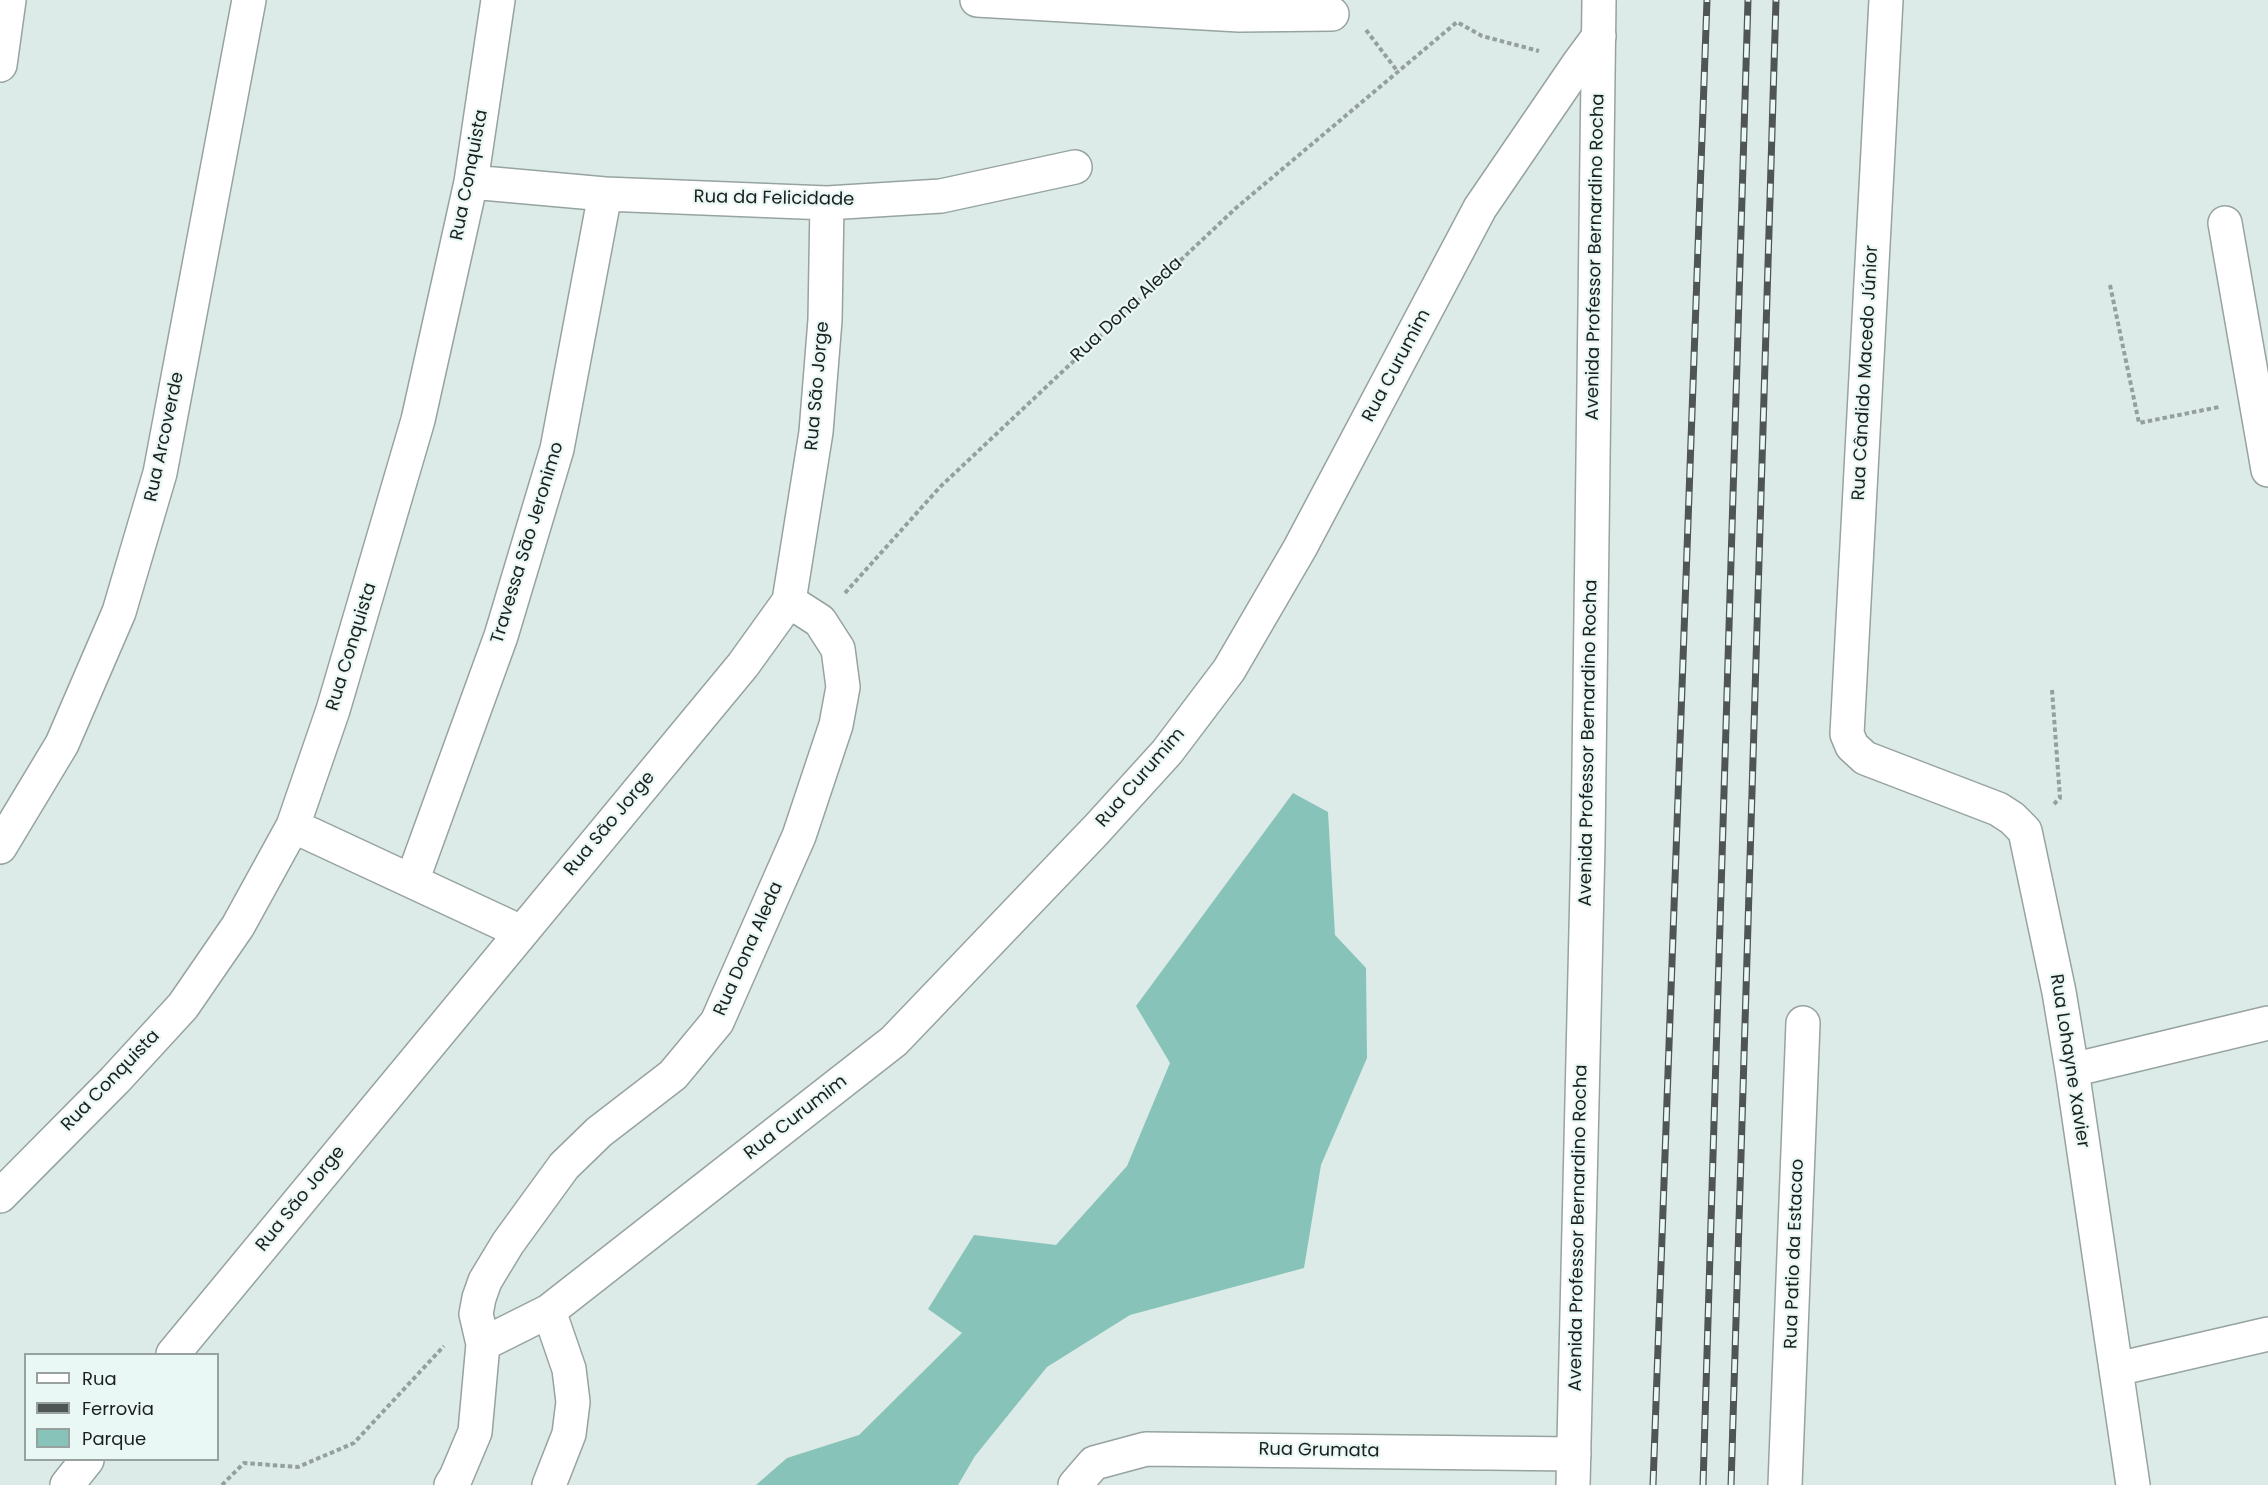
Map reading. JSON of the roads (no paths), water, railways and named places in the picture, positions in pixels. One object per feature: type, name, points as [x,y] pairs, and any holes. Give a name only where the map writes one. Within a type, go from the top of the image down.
[{"type":"street","points":[[0,66],[9,0]]},
{"type":"street","name":"Rua Arcoverde","points":[[0,847],[62,744],[119,612],[138,548],[160,473],[249,0]]},
{"type":"street","name":"Rua Conquista","points":[[0,1196],[115,1080],[183,1006],[238,926],[293,826],[333,710],[414,431],[471,182],[498,0]]},
{"type":"street","points":[[977,0],[1239,15],[1332,14]]},
{"type":"street","name":"Avenida Professor Bernardino Rocha","points":[[1573,1470],[1588,844],[1599,0]]},
{"type":"street","name":"Rua Cândido Macedo Júnior","points":[[1886,0],[1848,734],[1852,746],[1864,758],[1998,809],[2012,818],[2025,831]]},
{"type":"street","name":"Rua Curumim","points":[[481,1336],[549,1311],[894,1041],[1096,830],[1167,752],[1229,670],[1305,537],[1480,208],[1599,36]]},
{"type":"street","name":"Rua da Felicidade","points":[[471,182],[605,194],[826,203],[941,196],[1075,167]]},
{"type":"street","name":"Travessa Sāo Jeronimo","points":[[412,881],[501,636],[557,449],[605,194]]},
{"type":"street","name":"Rua São Jorge","points":[[174,1353],[742,665],[789,601],[816,432],[825,320],[826,203]]},
{"type":"street","points":[[2225,223],[2268,470]]},
{"type":"street","name":"Rua Dona Aleda","points":[[451,1485],[475,1432],[481,1336],[476,1314],[478,1298],[485,1281],[508,1243],[564,1166],[599,1132],[673,1075],[717,1022],[799,836],[836,725],[843,687],[838,649],[820,621],[789,601]]},
{"type":"street","points":[[293,826],[521,932]]},
{"type":"street","name":"Rua Lohayne Xavier","points":[[2025,831],[2059,992],[2072,1070],[2133,1485]]},
{"type":"street","name":"Rua Patio da Estacao","points":[[1785,1485],[1803,1023]]},
{"type":"street","points":[[2072,1070],[2268,1023]]},
{"type":"street","points":[[549,1311],[569,1369],[573,1402],[569,1434],[549,1485]]},
{"type":"street","points":[[2117,1369],[2268,1334]]},
{"type":"street","name":"Rua Grumata","points":[[1075,1485],[1094,1463],[1146,1449],[1573,1470]]},
{"type":"street","points":[[67,1485],[86,1461]]},
{"type":"railway","points":[[1653,1485],[1707,0]]},
{"type":"railway","points":[[1703,1485],[1748,0]]},
{"type":"railway","points":[[1731,1485],[1776,0]]}]
